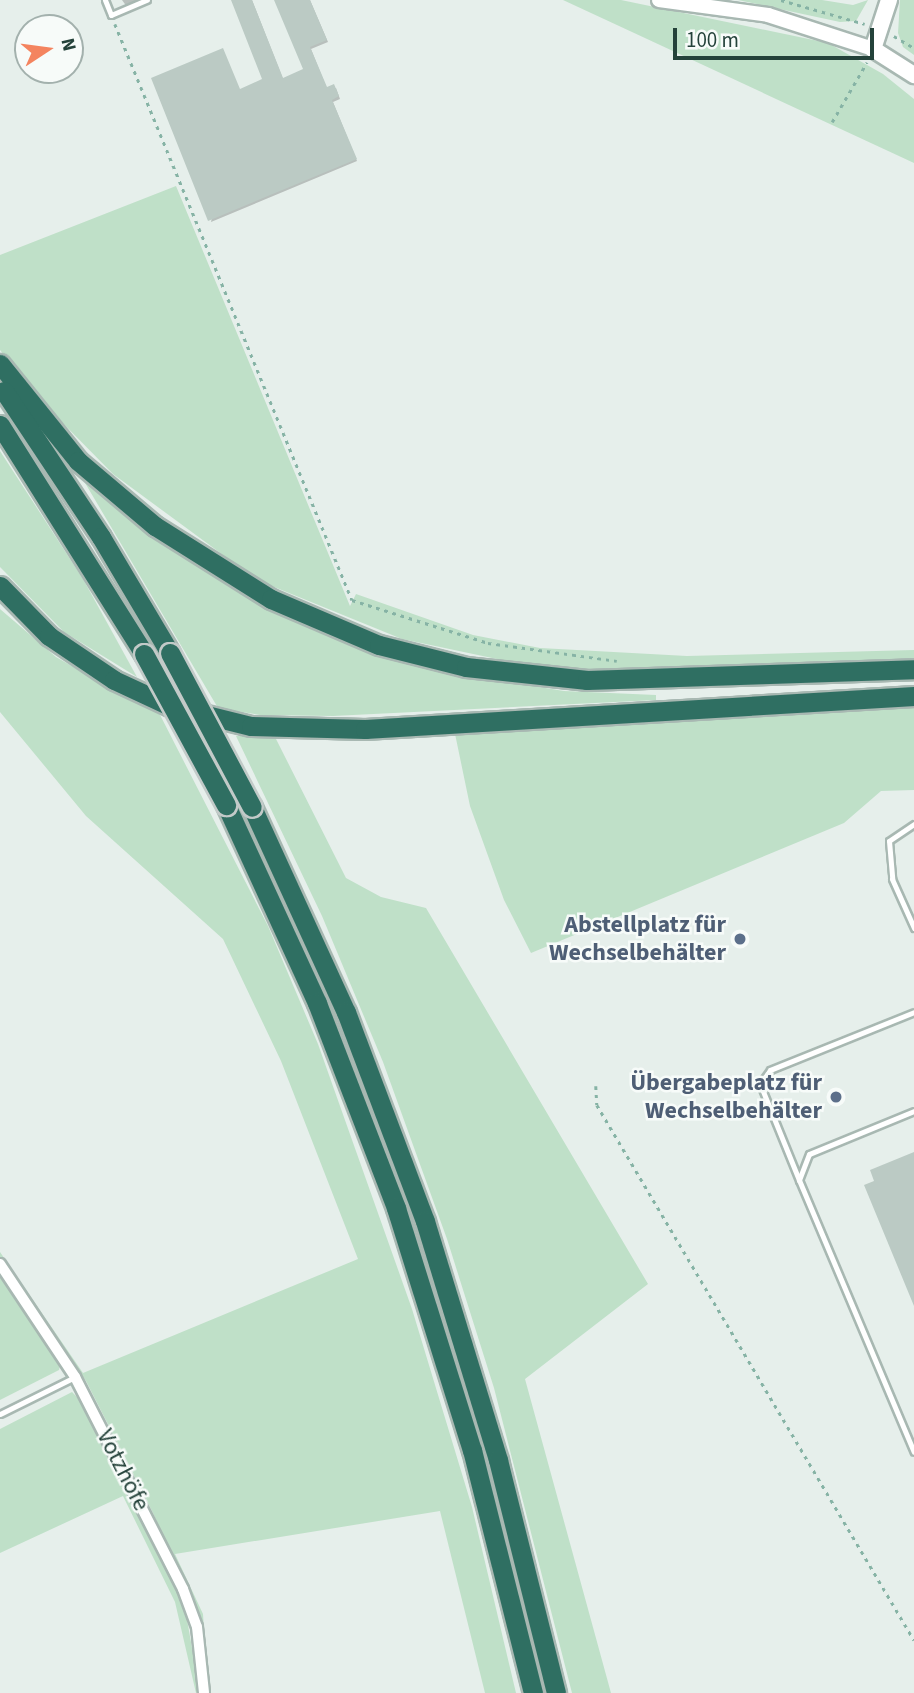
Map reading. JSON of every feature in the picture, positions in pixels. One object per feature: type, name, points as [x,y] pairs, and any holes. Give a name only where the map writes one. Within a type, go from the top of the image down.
[{"type":"highway","points":[[0,364],[78,461],[173,540],[287,607],[379,645],[466,667],[587,680],[914,669]]},
{"type":"highway","points":[[0,385],[102,537],[170,653],[252,807],[337,992],[429,1232],[498,1460],[556,1693]]},
{"type":"highway","points":[[0,425],[144,654],[226,805],[313,992],[396,1208],[475,1462],[533,1693]]},
{"type":"highway","points":[[0,586],[50,636],[114,680],[170,706],[251,726],[365,729],[914,696]]},
{"type":"main road","points":[[889,0],[873,49],[914,75]]},
{"type":"street","points":[[659,0],[768,15],[873,49]]},
{"type":"street","name":"Votzhöfe","points":[[0,1264],[75,1377],[183,1589],[197,1627],[204,1693]]},
{"type":"lane","points":[[105,0],[111,15],[146,0]]},
{"type":"lane","points":[[914,824],[889,841],[892,879],[914,928]]},
{"type":"lane","points":[[914,1012],[771,1070],[760,1084],[914,1452]]},
{"type":"lane","points":[[799,1180],[809,1154],[914,1111]]},
{"type":"lane","points":[[0,1414],[75,1377]]},
{"type":"path","points":[[781,0],[880,29],[914,48]]},
{"type":"path","points":[[111,15],[352,600],[488,643],[625,662]]},
{"type":"path","points":[[832,122],[873,49]]},
{"type":"path","points":[[596,1086],[597,1105],[914,1640]]},
{"type":"green space","points":[[563,0],[621,0],[828,43],[883,74],[914,99],[914,163]]},
{"type":"green space","points":[[738,0],[822,0],[853,5],[868,0],[856,21],[840,22]]},
{"type":"green space","points":[[900,0],[914,0],[914,55],[903,47],[898,33]]},
{"type":"green space","points":[[176,186],[350,606],[356,594],[473,635],[540,648],[687,656],[914,650],[914,662],[676,675],[545,669],[402,639],[257,580],[113,474],[44,404],[0,350],[0,255]]},
{"type":"green space","points":[[0,451],[83,579],[137,677],[64,632],[0,567]]},
{"type":"green space","points":[[78,471],[202,566],[490,679],[564,691],[656,695],[656,700],[333,716],[260,715],[218,708]]},
{"type":"green space","points":[[0,609],[56,657],[122,695],[156,707],[268,926],[318,1044],[412,1309],[472,1507],[516,1693],[485,1693],[440,1511],[175,1554],[203,1614],[208,1693],[201,1627],[153,1513],[86,1381],[0,1258],[0,1252],[83,1373],[358,1259],[281,1061],[223,939],[86,816],[0,712]]},
{"type":"green space","points":[[914,705],[914,790],[881,791],[844,823],[531,953],[504,900],[470,806],[454,729]]},
{"type":"green space","points":[[274,735],[346,878],[381,897],[426,908],[648,1284],[525,1379],[611,1693],[572,1693],[494,1388],[447,1239],[383,1062],[322,916],[236,736]]},
{"type":"green space","points":[[0,1273],[61,1361],[59,1370],[0,1400]]},
{"type":"green space","points":[[72,1392],[86,1406],[183,1597],[200,1693],[196,1693],[175,1602],[123,1496],[0,1553],[0,1429]]},
{"type":"building","points":[[231,0],[252,0],[283,78],[303,69],[274,0],[310,0],[327,40],[310,47],[327,87],[334,84],[339,96],[332,100],[357,159],[208,221],[151,78],[223,48],[240,89],[262,79]]},
{"type":"building","points":[[914,1152],[914,1306],[864,1185],[874,1181],[870,1170]]},
{"type":"place","name":"Abstellplatz für Wechselbehälter","points":[[740,939]]},
{"type":"place","name":"Übergabeplatz für Wechselbehälter","points":[[836,1097]]}]
